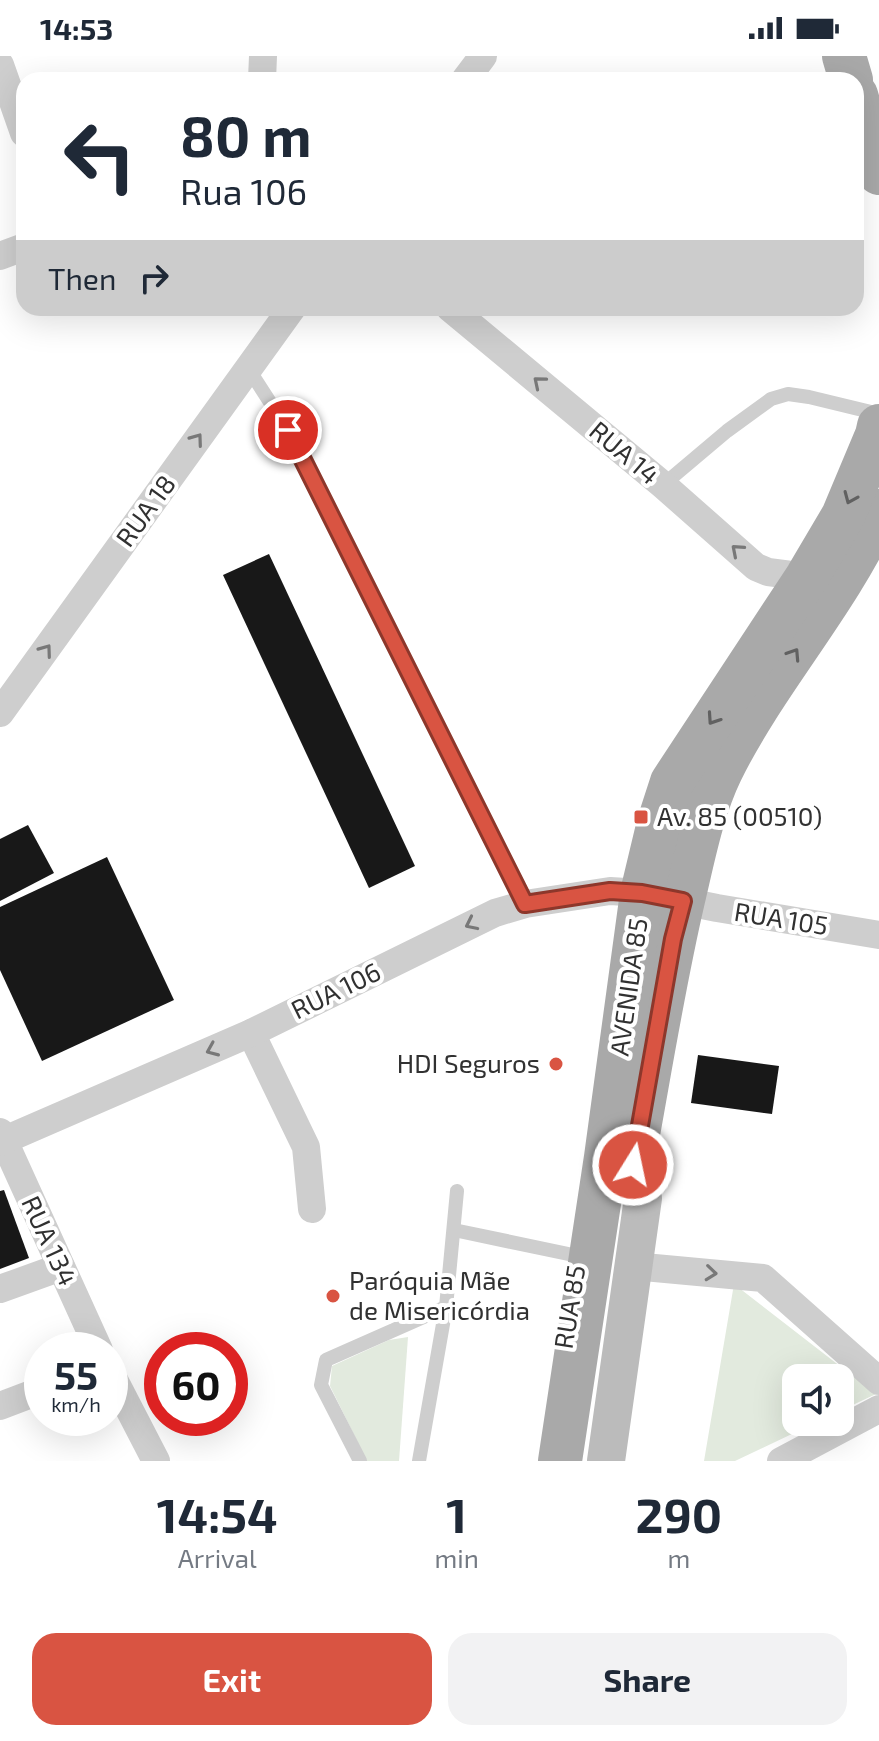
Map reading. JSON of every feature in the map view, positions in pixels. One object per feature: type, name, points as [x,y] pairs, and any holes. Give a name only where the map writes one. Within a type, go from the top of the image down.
[{"type":"main road","points":[[876,56],[879,66]]},
{"type":"main road","points":[[864,122],[879,173]]},
{"type":"main road","name":"AVENIDA 85","points":[[560,1461],[620,1161],[673,939],[663,897],[659,822],[672,782],[807,577],[843,516],[879,426]]},
{"type":"main road","name":"AVENIDA 85","points":[[663,897],[696,841],[719,774],[743,731],[874,538]]},
{"type":"main road","points":[[606,1461],[643,1198],[620,1161]]},
{"type":"main road","name":"AVENIDA 85","points":[[586,1461],[620,1161]]},
{"type":"main road","name":"RUA 85","points":[[545,1461],[590,1187],[620,1161]]},
{"type":"street","points":[[0,65],[16,110]]},
{"type":"street","name":"RUA 18","points":[[0,713],[286,316]]},
{"type":"street","name":"RUA 14","points":[[460,316],[663,485],[756,567],[768,572],[807,577]]},
{"type":"street","name":"RUA 106","points":[[1,1138],[251,1033],[495,913],[525,904],[610,891],[663,897]]},
{"type":"street","name":"RUA 105","points":[[663,897],[879,935]]},
{"type":"street","points":[[251,1033],[306,1147],[312,1209]]},
{"type":"street","name":"RUA 134","points":[[1,1138],[91,1332]]},
{"type":"street","points":[[633,1266],[763,1278],[879,1381]]},
{"type":"street","points":[[0,1289],[61,1267]]},
{"type":"street","points":[[0,1406],[24,1397]]},
{"type":"street","points":[[128,1407],[156,1461]]},
{"type":"street","points":[[781,1461],[879,1409]]},
{"type":"lane","points":[[248,368],[288,430],[525,904]]},
{"type":"lane","points":[[663,485],[771,399],[788,394],[879,414]]},
{"type":"lane","points":[[419,1461],[446,1307],[457,1191]]},
{"type":"lane","points":[[454,1230],[578,1256]]},
{"type":"lane","points":[[360,1461],[321,1385],[326,1360],[446,1307]]},
{"type":"shaded area","points":[[734,1284],[837,1364],[782,1364],[782,1436],[788,1436],[735,1461],[704,1461]]},
{"type":"shaded area","points":[[408,1337],[399,1461],[367,1461],[330,1386],[332,1366],[389,1340]]},
{"type":"shaded area","points":[[854,1377],[876,1394],[854,1404]]},
{"type":"building","points":[[269,554],[415,866],[369,888],[223,575]]},
{"type":"building","points":[[28,825],[54,873],[0,901],[0,839]]},
{"type":"building","points":[[107,857],[174,1000],[42,1061],[0,970],[0,907]]},
{"type":"building","points":[[698,1055],[779,1066],[772,1114],[691,1103]]},
{"type":"building","points":[[4,1190],[29,1258],[0,1269],[0,1191]]},
{"type":"place","name":"Av. 85 (00510)","points":[[641,817]]},
{"type":"place","name":"HDI Seguros","points":[[556,1064]]},
{"type":"place","name":"Paróquia Mãe de Misericórdia","points":[[333,1296]]},
{"type":"route","points":[[288,430],[525,904],[610,891],[683,901],[673,939],[633,1165]]}]
